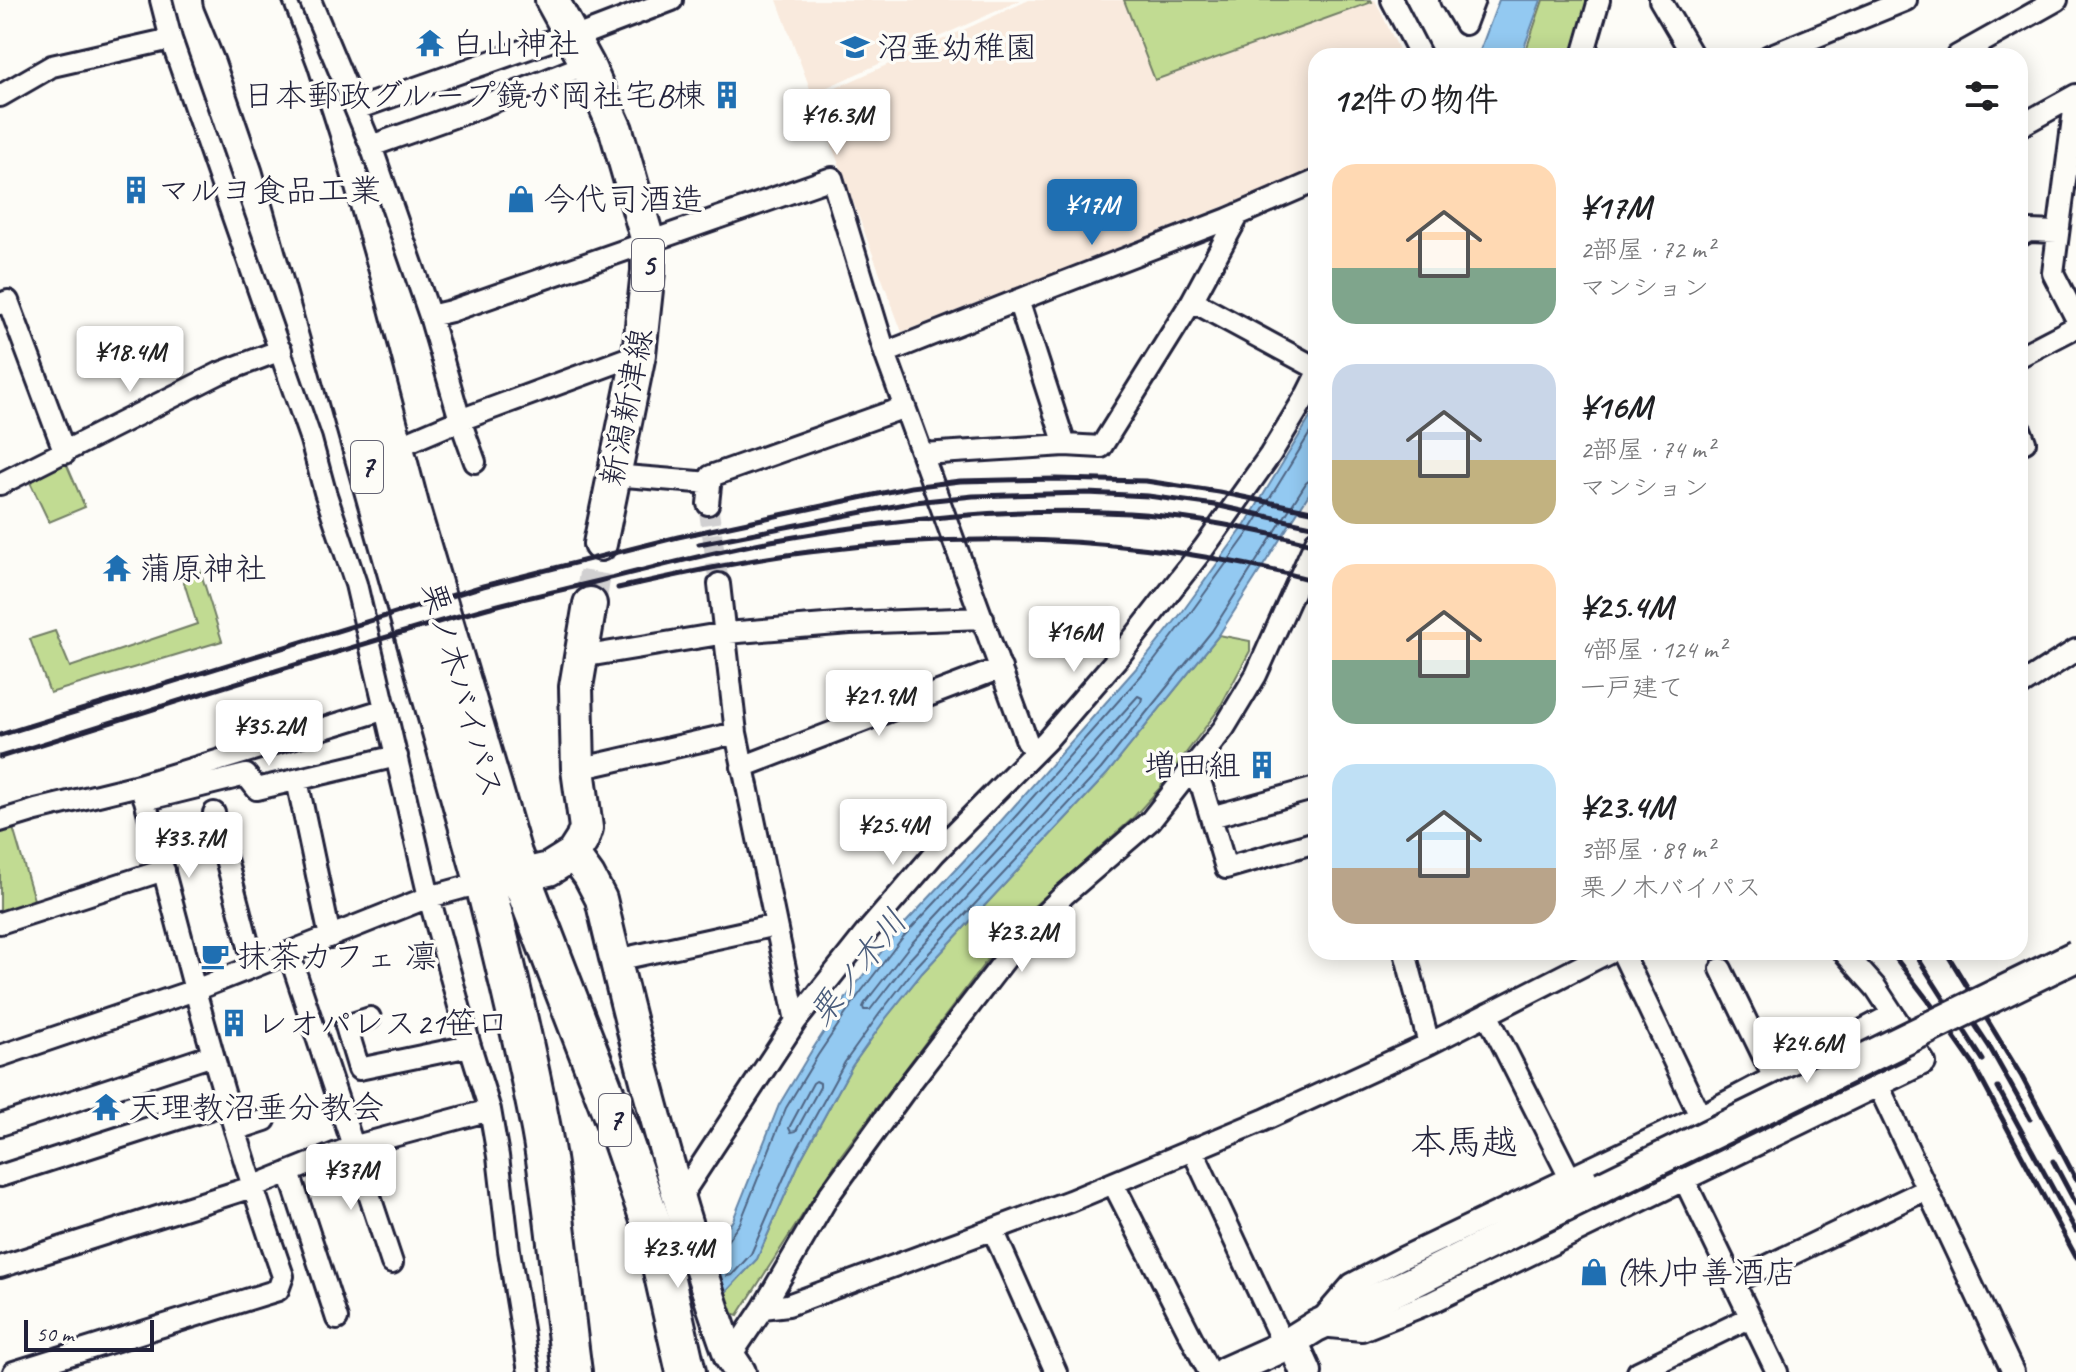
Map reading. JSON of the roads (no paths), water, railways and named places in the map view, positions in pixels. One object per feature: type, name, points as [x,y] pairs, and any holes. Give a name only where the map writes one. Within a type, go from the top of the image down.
[{"type":"highway","name":"栗ノ木バイパス","points":[[223,0],[282,162],[503,880],[621,1136],[654,1231],[686,1372]]},
{"type":"highway","name":"栗ノ木バイパス","points":[[260,0],[311,146],[411,513],[512,854],[503,880],[511,989],[541,1130],[555,1217],[572,1372]]},
{"type":"main road","name":"新潟新津線","points":[[552,0],[616,130],[648,241],[639,354],[600,544]]},
{"type":"main road","points":[[503,880],[549,869],[573,854],[586,828],[578,769],[576,687],[590,604]]},
{"type":"street","points":[[161,0],[171,39],[281,350],[356,584],[429,897],[490,1110],[529,1372]]},
{"type":"street","points":[[310,0],[371,146],[430,316],[475,462]]},
{"type":"street","points":[[371,146],[470,111],[573,47],[672,0]]},
{"type":"street","points":[[1392,0],[1417,48]]},
{"type":"street","points":[[1451,0],[1465,24],[1474,0]]},
{"type":"street","points":[[1585,48],[1599,0]]},
{"type":"street","points":[[1660,0],[1688,48]]},
{"type":"street","points":[[1789,48],[1906,0]]},
{"type":"street","points":[[1971,48],[2057,0]]},
{"type":"street","points":[[0,96],[52,66],[171,39]]},
{"type":"street","points":[[356,109],[573,47]]},
{"type":"street","points":[[2028,122],[2076,95],[2053,273],[2076,318]]},
{"type":"street","points":[[430,316],[832,178],[885,353],[1027,741],[1035,752]]},
{"type":"street","points":[[885,353],[1308,184]]},
{"type":"street","points":[[923,454],[1065,445],[1101,447],[1192,301],[1239,214]]},
{"type":"street","points":[[2028,232],[2057,232]]},
{"type":"street","points":[[1018,300],[1065,445]]},
{"type":"street","points":[[0,304],[8,301],[65,453]]},
{"type":"street","points":[[1192,301],[1308,364]]},
{"type":"street","points":[[2028,352],[2076,327]]},
{"type":"street","points":[[0,484],[220,373],[281,350]]},
{"type":"street","points":[[394,448],[460,420],[639,354]]},
{"type":"street","points":[[679,1199],[796,1021],[932,856],[1035,752],[1121,654],[1204,548],[1270,455],[1308,392]]},
{"type":"street","points":[[613,475],[709,494],[711,476],[905,407]]},
{"type":"street","points":[[735,1364],[763,1308],[829,1195],[1027,931],[1151,820],[1224,728],[1256,675],[1308,559]]},
{"type":"street","points":[[719,584],[736,733],[796,1021]]},
{"type":"street","points":[[581,657],[726,633],[850,623],[983,618]]},
{"type":"street","points":[[2028,681],[2076,650]]},
{"type":"street","points":[[742,767],[1001,668]]},
{"type":"street","points":[[142,792],[386,709]]},
{"type":"street","points":[[578,769],[736,733]]},
{"type":"street","points":[[0,821],[36,810],[246,775],[257,789],[397,756]]},
{"type":"street","points":[[1188,773],[1202,787],[1226,868],[1308,844]]},
{"type":"street","points":[[297,780],[330,937]]},
{"type":"street","points":[[1211,817],[1308,790]]},
{"type":"street","points":[[14,1372],[278,1290],[283,1276],[252,1187],[213,1055],[142,792]]},
{"type":"street","points":[[214,813],[254,966]]},
{"type":"street","points":[[573,854],[601,899],[643,1075],[693,1248],[735,1364]]},
{"type":"street","points":[[0,923],[164,870]]},
{"type":"street","points":[[0,1056],[195,990],[429,897],[503,880]]},
{"type":"street","points":[[616,960],[776,925]]},
{"type":"street","points":[[289,953],[392,1263]]},
{"type":"street","points":[[1226,1372],[2076,956]]},
{"type":"street","points":[[1407,960],[1429,1044]]},
{"type":"street","points":[[1626,960],[1700,1116]]},
{"type":"street","points":[[1298,1338],[1362,1330],[1432,1302],[1925,1063],[1876,988],[1851,960]]},
{"type":"street","points":[[763,1308],[788,1305],[993,1230],[1264,1120],[1429,1044],[1487,1014],[1573,961]]},
{"type":"street","points":[[1721,969],[1774,1078]]},
{"type":"street","points":[[1487,1014],[1570,1178]]},
{"type":"street","points":[[1298,1338],[1352,1284],[1700,1116],[1893,1014]]},
{"type":"street","points":[[370,1018],[346,1026],[359,1069],[470,1046]]},
{"type":"street","points":[[0,1125],[213,1055]]},
{"type":"street","points":[[1878,1085],[2013,1372]]},
{"type":"street","points":[[0,1176],[227,1103]]},
{"type":"street","points":[[0,1267],[252,1187],[352,1147],[490,1110]]},
{"type":"street","points":[[235,1130],[265,1120]]},
{"type":"street","points":[[1192,1149],[1298,1338],[1306,1372]]},
{"type":"street","points":[[289,1172],[337,1319]]},
{"type":"street","points":[[1684,1179],[1777,1372]]},
{"type":"street","points":[[1113,1183],[1209,1372]]},
{"type":"street","points":[[1734,1282],[1927,1189]]},
{"type":"street","points":[[993,1230],[1056,1372]]},
{"type":"street","points":[[1638,1372],[1751,1317]]},
{"type":"water","points":[[1499,0],[1541,0],[1524,48],[1481,48]]},
{"type":"water","points":[[1308,421],[1308,496],[1219,635],[1107,774],[922,973],[886,1018],[852,1066],[800,1161],[757,1259],[723,1295],[710,1249],[733,1220],[779,1105],[850,992],[897,932],[1001,821],[1147,656],[1245,525]]},
{"type":"tunnel","points":[[708,504],[719,584]]},
{"type":"tunnel","points":[[590,604],[600,544]]},
{"type":"railway","points":[[0,735],[483,586],[678,537],[911,487],[960,481],[1146,481],[1308,510]]},
{"type":"railway","points":[[699,544],[915,502],[973,496],[1087,493],[1148,496],[1215,505],[1308,525]]},
{"type":"railway","points":[[0,757],[487,608],[706,555],[815,533],[949,516],[1084,511],[1200,521],[1308,543]]},
{"type":"railway","points":[[618,588],[737,563],[809,552],[936,541],[1000,540],[1128,547],[1254,566],[1308,579]]},
{"type":"railway","points":[[1897,960],[1973,1064],[2076,1257]]},
{"type":"railway","points":[[1919,960],[1983,1060]]},
{"type":"railway","points":[[1951,960],[2022,1077],[2076,1179]]},
{"type":"railway","points":[[1958,999],[1989,1046],[2030,1119]]},
{"type":"railway","points":[[1998,1088],[2076,1231]]},
{"type":"railway","points":[[2053,1161],[2076,1204]]},
{"type":"place","name":"白山神社","points":[[430,43]]},
{"type":"place","name":"沼垂幼稚園","points":[[855,47]]},
{"type":"place","name":"日本郵政グループ鏡が岡社宅B棟","points":[[727,95]]},
{"type":"place","name":"マルヨ食品工業","points":[[136,190]]},
{"type":"place","name":"今代司酒造","points":[[521,199]]},
{"type":"place","name":"蒲原神社","points":[[117,568]]},
{"type":"place","name":"増田組","points":[[1262,765]]},
{"type":"place","name":"抹茶カフェ 凛","points":[[215,956]]},
{"type":"place","name":"レオパレス21笹口","points":[[234,1023]]},
{"type":"place","name":"天理教沼垂分教会","points":[[106,1107]]},
{"type":"place","name":"(株)中善酒店","points":[[1594,1272]]},
{"type":"district","name":"本馬越","points":[[1464,1141]]},
{"type":"water label","name":"栗ノ木川","points":[[857,967]]}]
